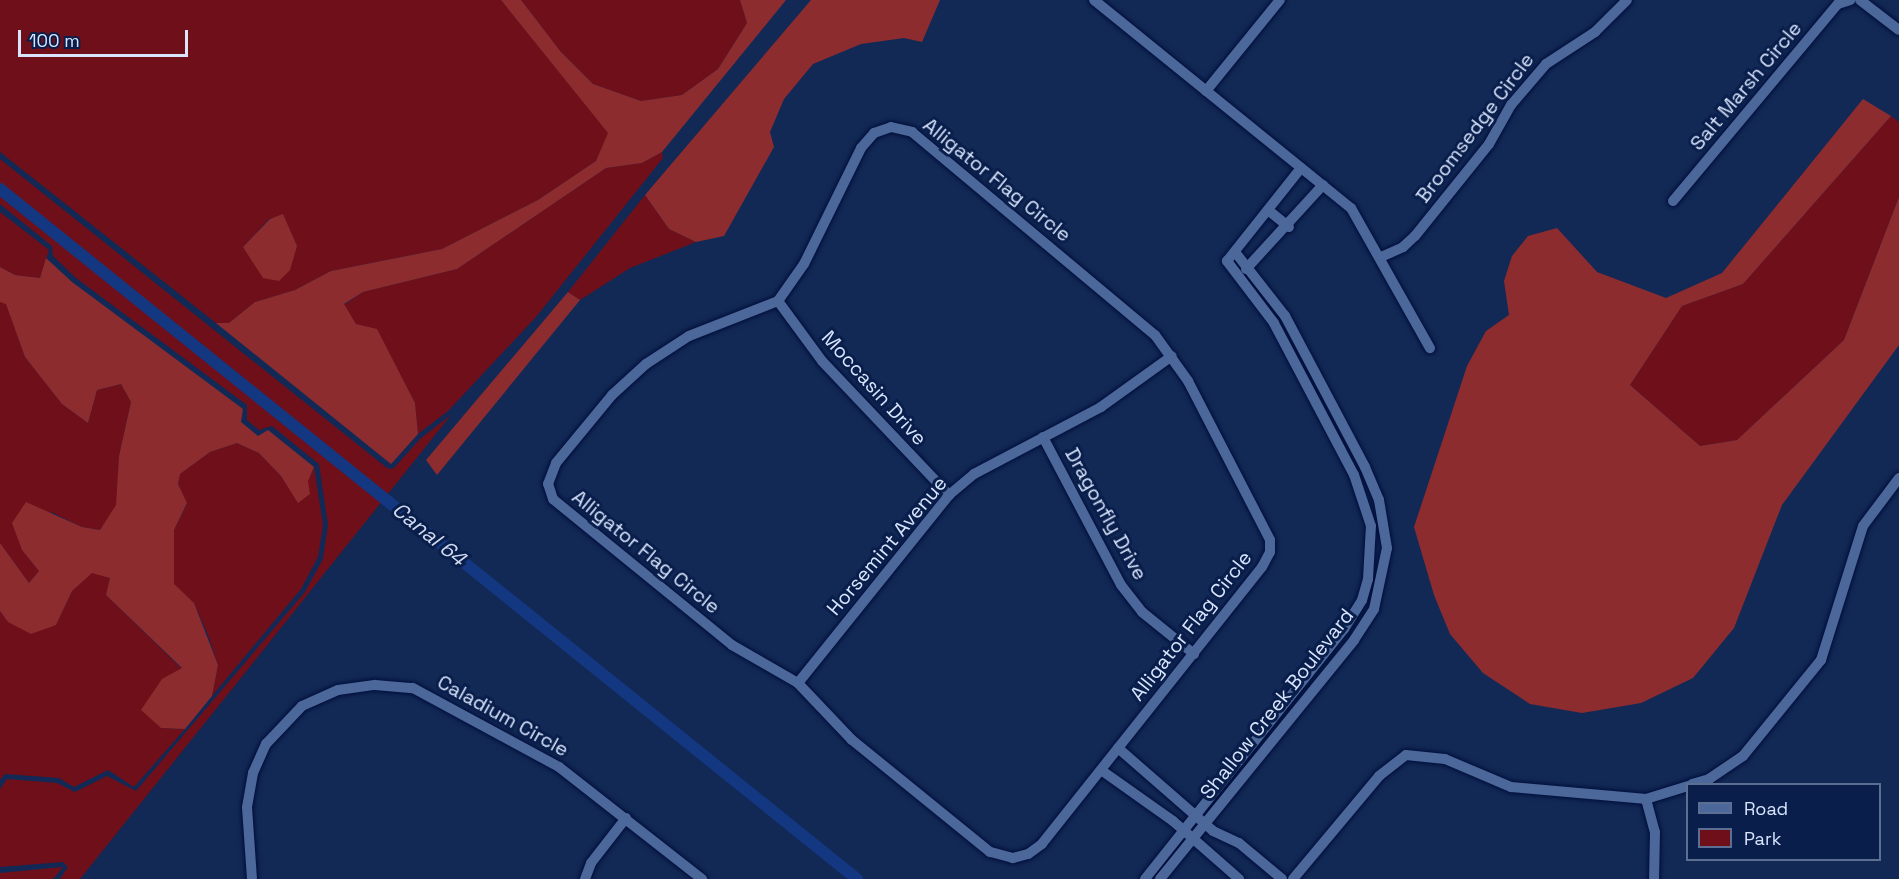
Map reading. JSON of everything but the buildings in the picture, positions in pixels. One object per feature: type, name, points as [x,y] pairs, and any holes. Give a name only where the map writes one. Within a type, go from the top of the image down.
[{"type":"street","points":[[1094,0],[1323,185],[1360,218],[1430,348]]},
{"type":"street","points":[[1206,92],[1280,0]]},
{"type":"street","name":"Broomsedge Circle","points":[[1381,257],[1403,247],[1415,236],[1489,144],[1511,105],[1546,64],[1595,32],[1627,0]]},
{"type":"street","name":"Salt Marsh Circle","points":[[1673,201],[1838,4],[1850,0]]},
{"type":"street","points":[[1860,0],[1899,30]]},
{"type":"street","name":"Alligator Flag Circle","points":[[891,127],[912,132],[1137,316],[1172,356],[1270,540],[1270,552],[1262,567],[1042,844],[1028,854],[1013,858],[990,852],[852,740],[798,683],[723,638],[553,500],[548,484],[556,463],[612,395],[646,364],[689,336],[778,301],[804,264],[861,148],[874,133],[891,127]]},
{"type":"street","points":[[1235,252],[1301,168]]},
{"type":"street","points":[[1240,275],[1289,227],[1323,185]]},
{"type":"street","points":[[1268,210],[1289,227]]},
{"type":"street","name":"Shallow Creek Boulevard","points":[[1145,879],[1189,833],[1204,824],[1354,640],[1374,609],[1387,548],[1380,500],[1365,466],[1285,316],[1249,266],[1235,252],[1227,261],[1240,275],[1274,323],[1354,475],[1367,505],[1373,548],[1362,600],[1352,619],[1195,816],[1189,833],[1160,879]]},
{"type":"street","name":"Moccasin Drive","points":[[778,301],[829,369],[949,495]]},
{"type":"street","name":"Horsemint Avenue","points":[[798,683],[949,495],[974,474],[1101,407],[1172,356]]},
{"type":"street","name":"Dragonfly Drive","points":[[1043,437],[1121,585],[1142,612],[1194,654]]},
{"type":"street","points":[[1695,783],[1709,779],[1743,756],[1821,660],[1863,526],[1899,478]]},
{"type":"street","name":"Caladium Circle","points":[[252,879],[247,807],[257,763],[280,725],[302,706],[338,690],[375,685],[413,688],[560,767],[702,879]]},
{"type":"street","points":[[1118,748],[1204,824],[1239,843],[1282,879]]},
{"type":"street","points":[[1293,879],[1379,776],[1406,755],[1445,759],[1511,787],[1646,799],[1686,787]]},
{"type":"street","points":[[1101,770],[1189,833],[1239,879]]},
{"type":"street","points":[[1646,799],[1654,832],[1654,879]]},
{"type":"street","points":[[585,879],[591,863],[626,818]]},
{"type":"green space","points":[[0,0],[501,0],[609,133],[596,161],[538,200],[442,249],[331,271],[295,290],[255,302],[229,323],[216,323],[0,152]],"holes":[[[283,215],[297,246],[252,259],[243,247],[269,219]]]},
{"type":"green space","points":[[521,0],[740,0],[747,23],[718,69],[682,95],[641,101],[593,84],[561,52]]},
{"type":"green space","points":[[1891,116],[1899,122],[1899,197],[1844,340],[1737,440],[1700,446],[1630,385],[1682,306],[1743,284]]},
{"type":"green space","points":[[662,152],[663,158],[536,317],[448,411],[418,434],[415,403],[377,330],[356,324],[344,305],[363,292],[457,269],[606,168],[642,163]]},
{"type":"green space","points":[[0,159],[387,468],[393,469],[421,438],[451,415],[80,879],[60,879],[68,867],[63,862],[0,867],[0,789],[7,779],[57,783],[75,792],[107,776],[136,791],[305,592],[323,559],[328,525],[319,464],[272,426],[259,430],[247,420],[247,405],[76,278],[53,256],[52,246],[0,204]]},
{"type":"green space","points":[[645,195],[669,229],[696,242],[630,268],[580,300],[568,292]]},
{"type":"green space","points":[[0,212],[49,250],[40,278],[15,275],[0,267]]},
{"type":"green space","points":[[0,302],[6,303],[25,357],[62,404],[88,423],[97,390],[121,384],[131,402],[119,456],[117,505],[100,530],[82,527],[51,512],[22,550],[39,571],[29,583],[0,543]]},
{"type":"green space","points":[[237,443],[259,453],[281,476],[298,502],[314,467],[323,525],[318,557],[301,589],[212,696],[218,665],[208,635],[194,603],[174,585],[174,530],[187,504],[178,484],[180,474],[210,452]]},
{"type":"green space","points":[[92,572],[110,578],[106,595],[182,669],[161,728],[185,729],[134,787],[108,770],[74,787],[59,778],[5,774],[0,780],[0,611],[8,622],[56,625],[72,591]]},
{"type":"green space","points":[[63,867],[53,879],[0,879],[0,873]]},
{"type":"shaded area","points":[[501,0],[521,0],[561,52],[593,84],[641,101],[682,95],[718,69],[747,23],[740,0],[786,0],[662,152],[642,163],[606,168],[457,269],[363,292],[344,304],[356,324],[377,329],[415,403],[418,434],[391,464],[216,323],[229,323],[255,302],[295,290],[331,271],[442,249],[538,200],[596,161],[608,133]]},
{"type":"shaded area","points":[[811,0],[940,0],[922,42],[904,38],[861,44],[813,64],[784,99],[770,132],[774,147],[724,236],[696,242],[669,229],[645,195]]},
{"type":"shaded area","points":[[1863,99],[1891,116],[1743,284],[1682,306],[1630,385],[1700,446],[1737,440],[1844,340],[1899,197],[1899,345],[1782,505],[1734,628],[1693,678],[1641,703],[1582,713],[1530,704],[1483,673],[1450,634],[1434,595],[1414,527],[1467,366],[1486,331],[1509,315],[1504,281],[1512,256],[1528,236],[1557,228],[1597,272],[1666,298],[1722,273]]},
{"type":"shaded area","points":[[283,214],[297,246],[290,270],[279,281],[263,278],[243,247],[270,219]]},
{"type":"shaded area","points":[[46,258],[72,282],[243,409],[241,422],[258,436],[268,430],[314,467],[308,481],[310,494],[298,503],[281,476],[259,453],[237,443],[210,452],[180,474],[178,484],[187,503],[174,530],[174,584],[194,603],[218,665],[212,696],[185,729],[161,728],[141,710],[162,679],[182,668],[106,595],[110,578],[92,573],[72,591],[56,625],[31,634],[8,622],[0,611],[0,543],[29,583],[39,571],[22,550],[12,523],[26,502],[82,527],[100,530],[116,505],[119,456],[131,402],[121,384],[97,390],[88,423],[62,404],[25,357],[6,304],[0,302],[0,267],[15,275],[40,278]]},
{"type":"shaded area","points":[[568,292],[580,300],[437,475],[426,460]]},
{"type":"waterway","name":"Canal 64","points":[[0,189],[857,879]]}]
